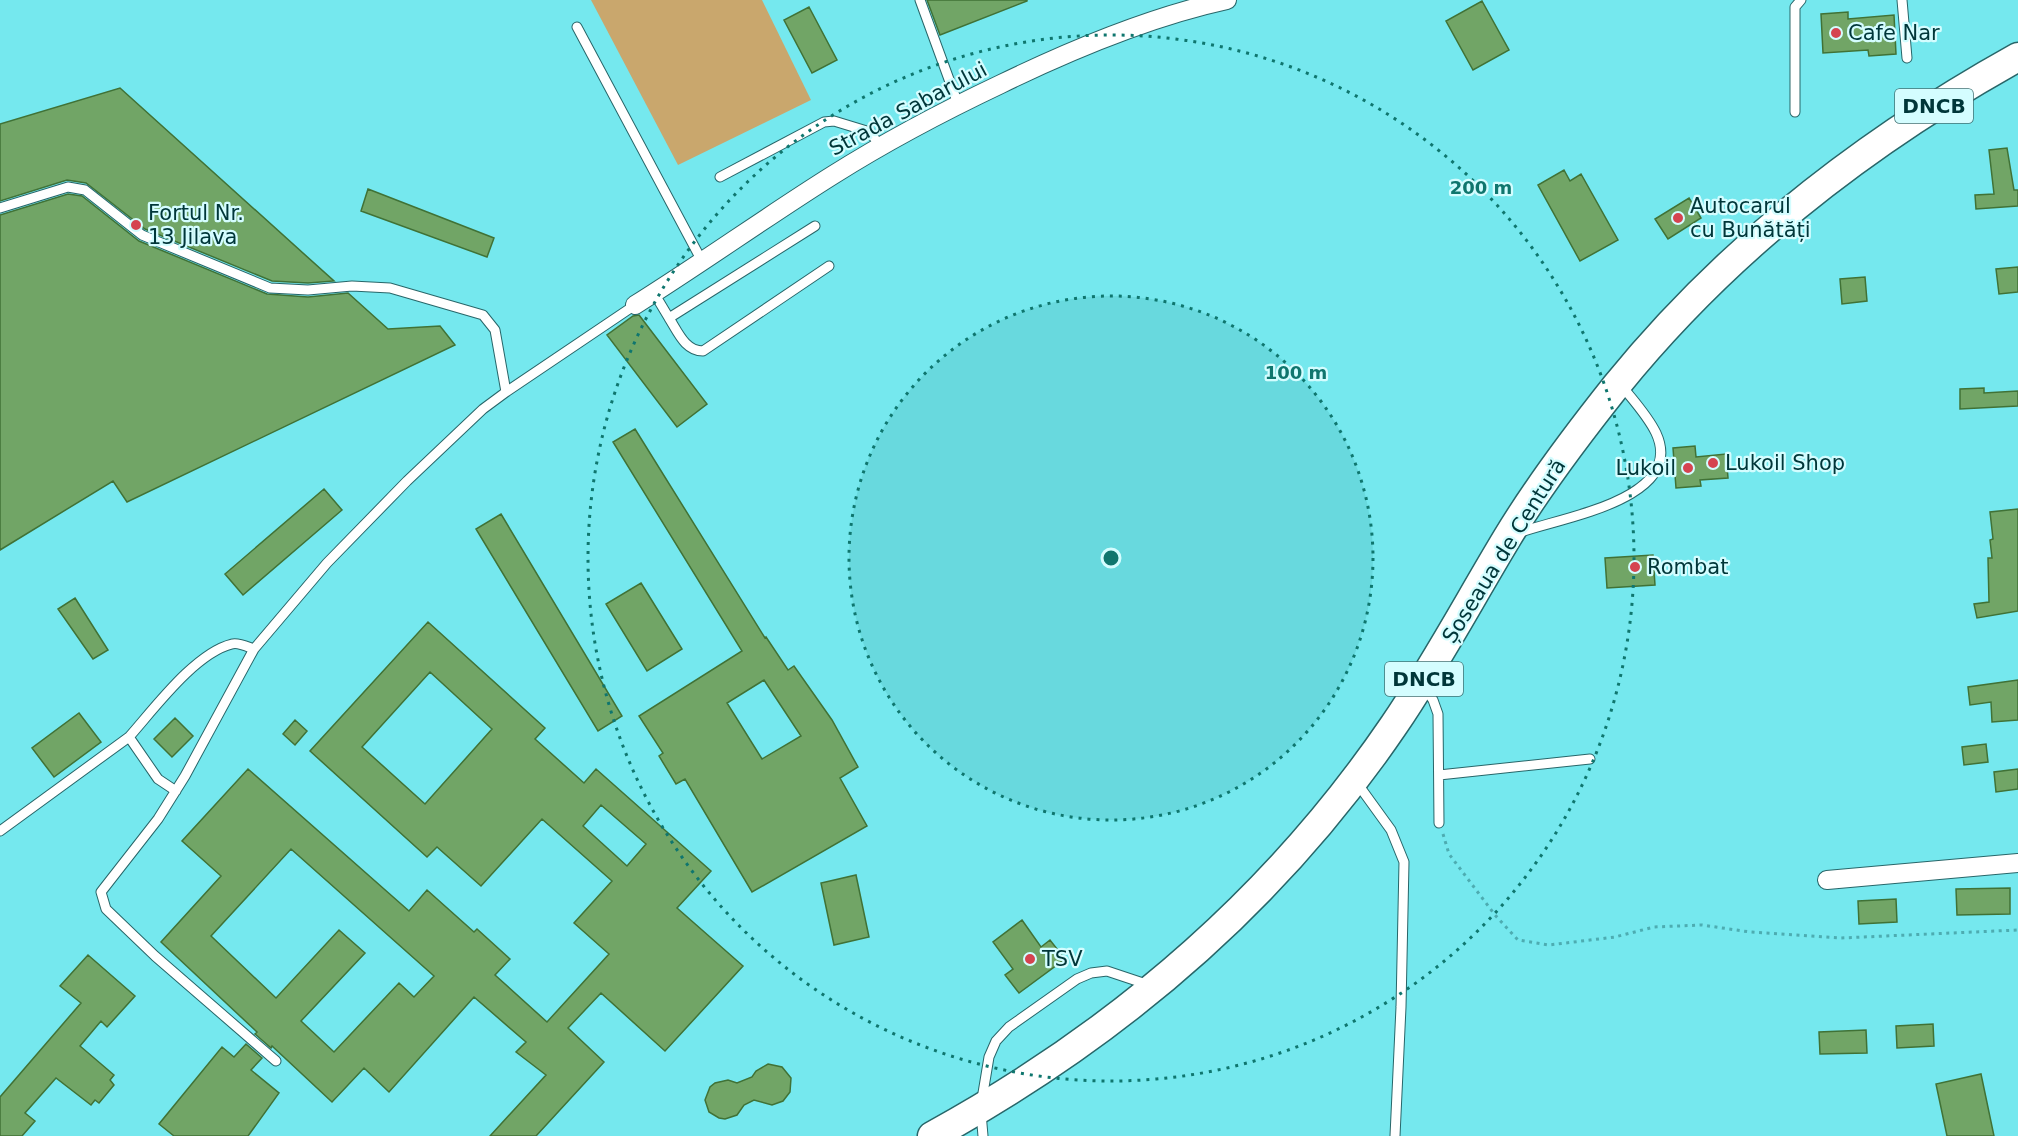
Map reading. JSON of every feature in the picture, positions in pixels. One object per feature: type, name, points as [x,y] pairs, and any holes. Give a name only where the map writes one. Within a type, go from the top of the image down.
[{"type":"main road","name":"Șoseaua de Centură","points":[[932,1136],[982,1123],[1045,1068],[1154,987],[1207,941],[1270,879],[1354,779],[1421,683],[1508,537],[1557,463],[1619,382],[1715,278],[1759,236],[1854,160],[1928,109],[2018,57]]},
{"type":"street","name":"Strada Sabarului","points":[[635,305],[703,263],[832,175],[958,104],[1041,65],[1126,30],[1227,0]]},
{"type":"street","points":[[1827,880],[2018,863]]},
{"type":"lane","points":[[920,0],[958,104]]},
{"type":"lane","points":[[1795,112],[1795,7],[1801,0]]},
{"type":"lane","points":[[1902,0],[1907,58]]},
{"type":"lane","points":[[577,27],[703,263]]},
{"type":"lane","points":[[720,177],[824,122],[834,121],[870,132],[880,146]]},
{"type":"lane","points":[[0,208],[68,187],[85,190],[142,235],[270,288],[308,290],[352,286],[390,288],[483,315],[495,330],[506,392]]},
{"type":"lane","points":[[669,318],[815,226]]},
{"type":"lane","points":[[654,294],[688,347],[695,351],[704,351],[829,266]]},
{"type":"lane","points":[[276,1061],[155,956],[106,909],[101,892],[158,819],[176,791],[254,649],[327,563],[406,481],[483,410],[635,305]]},
{"type":"lane","points":[[1508,537],[1601,508],[1634,493],[1652,478],[1659,466],[1661,452],[1657,434],[1619,382]]},
{"type":"lane","points":[[0,831],[129,737],[174,686],[208,653],[234,643],[254,649]]},
{"type":"lane","points":[[1421,683],[1433,700],[1438,714],[1439,824]]},
{"type":"lane","points":[[129,737],[158,779],[176,791]]},
{"type":"lane","points":[[1439,775],[1590,759]]},
{"type":"lane","points":[[1354,779],[1391,830],[1404,862],[1395,1136]]},
{"type":"lane","points":[[982,1123],[990,1057],[996,1041],[1009,1027],[1077,979],[1091,973],[1107,971],[1154,987]]},
{"type":"path","points":[[1439,824],[1449,854],[1495,915],[1518,940],[1549,945],[1615,937],[1654,927],[1702,924],[1750,932],[1841,938],[2018,930]]},
{"type":"shaded area","points":[[591,0],[762,0],[811,100],[678,165]]},
{"type":"building","points":[[927,0],[1027,0],[1027,1],[940,35]]},
{"type":"building","points":[[1482,1],[1509,50],[1473,70],[1446,21]]},
{"type":"building","points":[[809,7],[837,60],[812,73],[784,20]]},
{"type":"building","points":[[1848,12],[1848,19],[1894,15],[1896,54],[1869,56],[1868,50],[1823,53],[1821,14]]},
{"type":"building","points":[[120,88],[334,281],[308,283],[272,281],[145,229],[86,183],[67,180],[0,201],[0,124]]},
{"type":"building","points":[[2007,148],[2014,190],[2018,190],[2018,206],[1976,209],[1975,195],[1994,194],[1989,150]]},
{"type":"building","points":[[1564,170],[1570,181],[1581,174],[1618,240],[1580,261],[1538,185]]},
{"type":"building","points":[[368,189],[494,238],[487,257],[361,211]]},
{"type":"building","name":"Fortul Nr. 13 Jilava","points":[[68,194],[82,196],[139,241],[267,294],[308,297],[348,293],[388,329],[440,326],[455,345],[127,502],[113,481],[0,550],[0,215]]},
{"type":"building","name":"Autocarul cu Bunătăți","points":[[1689,198],[1701,218],[1668,239],[1655,219]]},
{"type":"building","points":[[2018,267],[2018,292],[1999,294],[1996,269]]},
{"type":"building","points":[[1865,277],[1867,301],[1842,304],[1840,279]]},
{"type":"building","points":[[639,315],[707,404],[677,427],[607,335],[633,316]]},
{"type":"building","points":[[1984,388],[1984,393],[2018,391],[2018,406],[1960,409],[1960,389]]},
{"type":"building","points":[[635,429],[765,638],[788,670],[794,666],[832,720],[858,767],[840,778],[867,826],[752,892],[685,779],[676,784],[659,756],[663,753],[639,716],[742,651],[613,442]],"holes":[[[764,680],[801,736],[762,759],[727,703]]]},
{"type":"building","points":[[1695,446],[1696,457],[1726,454],[1728,478],[1700,480],[1701,486],[1676,488],[1673,448]]},
{"type":"building","points":[[324,489],[342,510],[243,595],[225,574]]},
{"type":"building","points":[[2018,509],[2018,611],[1977,618],[1974,604],[1989,602],[1988,558],[1992,558],[1990,540],[1993,539],[1990,512]]},
{"type":"building","points":[[501,514],[622,716],[598,731],[476,529]]},
{"type":"building","points":[[1653,555],[1655,585],[1607,588],[1605,558]]},
{"type":"building","points":[[641,583],[682,649],[647,671],[606,604]]},
{"type":"building","points":[[75,598],[108,650],[93,659],[58,609]]},
{"type":"building","points":[[428,622],[545,728],[535,739],[584,783],[596,769],[711,871],[677,908],[743,966],[665,1051],[601,993],[568,1028],[604,1062],[536,1136],[490,1136],[546,1075],[516,1052],[526,1042],[474,997],[389,1092],[364,1068],[332,1102],[272,1046],[271,1048],[255,1034],[257,1032],[161,942],[221,876],[182,841],[248,769],[409,911],[427,890],[474,932],[477,929],[510,959],[495,975],[547,1022],[609,954],[574,923],[612,881],[542,819],[481,886],[437,847],[427,857],[310,751]],"holes":[[[430,672],[492,729],[425,804],[362,747]],[[601,805],[646,844],[627,866],[583,826]],[[291,849],[434,976],[414,997],[399,983],[334,1052],[301,1021],[365,953],[339,930],[276,998],[211,936]]]},
{"type":"building","points":[[2018,680],[2018,720],[1992,722],[1991,702],[1970,705],[1968,687]]},
{"type":"building","points":[[79,713],[101,742],[54,777],[32,748]]},
{"type":"building","points":[[175,718],[193,736],[172,757],[154,739]]},
{"type":"building","points":[[295,720],[307,731],[295,745],[283,734]]},
{"type":"building","points":[[1986,744],[1988,762],[1964,765],[1962,747]]},
{"type":"building","points":[[2018,769],[2018,789],[1996,792],[1994,772]]},
{"type":"building","points":[[856,875],[869,937],[834,945],[821,883]]},
{"type":"building","points":[[2010,888],[2010,914],[1957,915],[1956,889]]},
{"type":"building","points":[[1896,899],[1897,922],[1859,924],[1858,901]]},
{"type":"building","points":[[1022,920],[1041,947],[1050,940],[1065,959],[1019,993],[1005,975],[1013,969],[993,942]]},
{"type":"building","points":[[88,955],[135,996],[107,1027],[101,1021],[80,1046],[114,1075],[110,1080],[114,1085],[99,1103],[95,1100],[91,1105],[56,1078],[25,1113],[35,1121],[22,1136],[0,1136],[0,1097],[81,1003],[60,986]]},
{"type":"building","points":[[1933,1024],[1934,1046],[1897,1048],[1896,1026]]},
{"type":"building","points":[[1866,1030],[1867,1053],[1820,1054],[1819,1032]]},
{"type":"building","points":[[246,1044],[262,1058],[251,1070],[279,1093],[248,1136],[174,1136],[159,1124],[222,1047],[234,1057]]},
{"type":"building","points":[[768,1064],[782,1067],[791,1078],[790,1092],[783,1101],[772,1105],[754,1100],[744,1105],[737,1115],[725,1119],[709,1112],[705,1100],[710,1087],[715,1083],[728,1080],[737,1083],[752,1077],[756,1071]]},
{"type":"building","points":[[1981,1074],[1994,1136],[1947,1136],[1936,1084]]},
{"type":"place","name":"Cafe Nar","points":[[1836,33]]},
{"type":"place","name":"Autocarul cu Bunătăți","points":[[1678,218]]},
{"type":"place","name":"Fortul Nr. 13 Jilava","points":[[136,225]]},
{"type":"place","name":"Lukoil Shop","points":[[1713,463]]},
{"type":"place","name":"Lukoil","points":[[1688,468]]},
{"type":"place","name":"Rombat","points":[[1635,567]]},
{"type":"place","name":"TSV","points":[[1030,959]]}]
